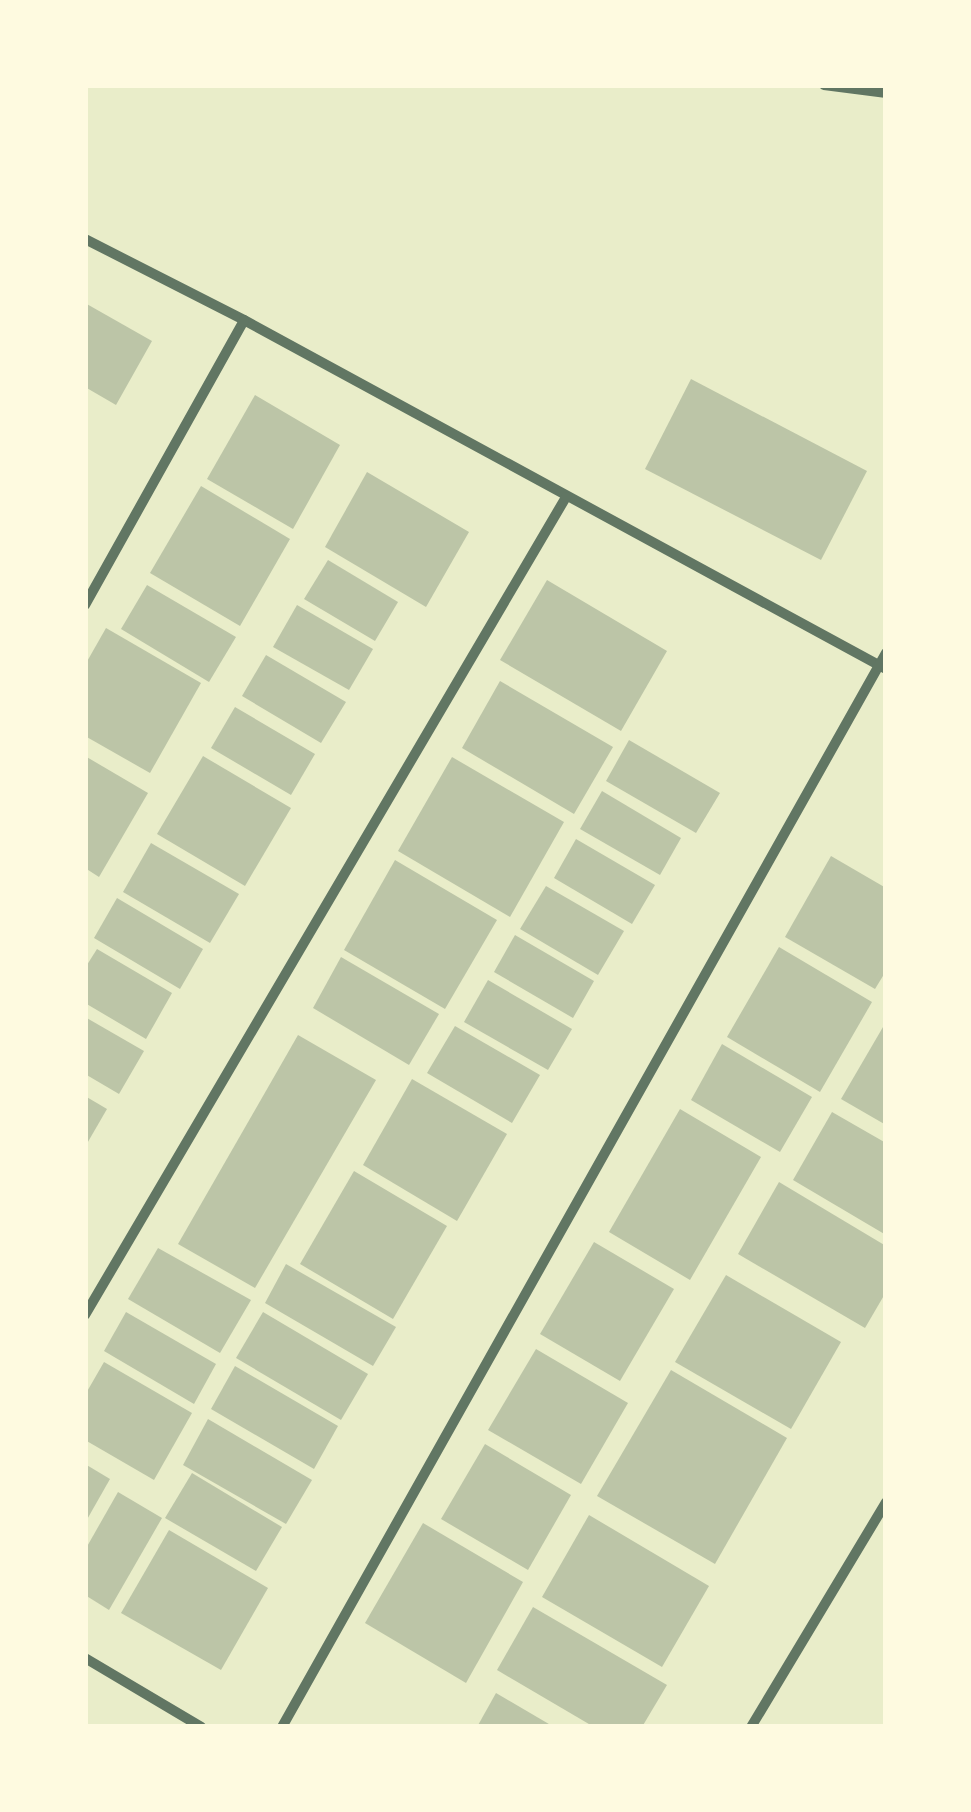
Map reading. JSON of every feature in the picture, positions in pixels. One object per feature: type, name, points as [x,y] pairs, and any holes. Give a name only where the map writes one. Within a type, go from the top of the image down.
[{"type":"street","points":[[824,85],[886,93]]},
{"type":"street","points":[[85,239],[244,320],[883,668]]},
{"type":"street","points":[[85,604],[244,320]]},
{"type":"street","points":[[85,1315],[566,497]]},
{"type":"street","points":[[282,1727],[883,668],[886,654]]},
{"type":"street","points":[[751,1727],[886,1502]]},
{"type":"street","points":[[85,1658],[201,1727]]},
{"type":"building","points":[[85,303],[152,341],[116,405],[85,387]]},
{"type":"building","points":[[691,379],[867,471],[821,560],[645,469]]},
{"type":"building","points":[[255,395],[340,445],[293,529],[207,479]]},
{"type":"building","points":[[367,472],[469,532],[426,607],[325,547]]},
{"type":"building","points":[[201,486],[290,539],[240,626],[150,573]]},
{"type":"building","points":[[328,560],[398,602],[375,641],[304,599]]},
{"type":"building","points":[[547,580],[667,651],[621,731],[500,660]]},
{"type":"building","points":[[147,585],[236,637],[209,682],[121,629]]},
{"type":"building","points":[[297,605],[373,649],[349,690],[273,647]]},
{"type":"building","points":[[106,628],[201,683],[150,773],[85,736],[85,665]]},
{"type":"building","points":[[266,655],[346,702],[321,743],[242,696]]},
{"type":"building","points":[[500,681],[613,747],[574,814],[462,748]]},
{"type":"building","points":[[235,707],[315,754],[291,795],[211,748]]},
{"type":"building","points":[[629,740],[720,793],[696,833],[606,781]]},
{"type":"building","points":[[85,756],[148,793],[99,877],[85,868]]},
{"type":"building","points":[[203,756],[291,808],[245,886],[157,834]]},
{"type":"building","points":[[452,757],[564,822],[510,917],[398,851]]},
{"type":"building","points":[[602,791],[681,838],[660,875],[580,829]]},
{"type":"building","points":[[576,839],[655,885],[632,924],[554,878]]},
{"type":"building","points":[[151,843],[239,894],[210,943],[123,892]]},
{"type":"building","points":[[831,856],[886,888],[886,971],[875,989],[785,937]]},
{"type":"building","points":[[395,860],[497,920],[445,1009],[344,950]]},
{"type":"building","points":[[546,886],[624,931],[598,975],[520,929]]},
{"type":"building","points":[[117,898],[203,949],[180,989],[94,938]]},
{"type":"building","points":[[515,935],[594,981],[573,1018],[494,972]]},
{"type":"building","points":[[779,947],[872,1002],[820,1092],[727,1037]]},
{"type":"building","points":[[97,949],[172,993],[146,1039],[85,1003],[85,968]]},
{"type":"building","points":[[341,957],[439,1014],[409,1065],[313,1008]]},
{"type":"building","points":[[488,980],[572,1029],[548,1070],[464,1022]]},
{"type":"building","points":[[85,1017],[144,1051],[119,1094],[85,1074]]},
{"type":"building","points":[[455,1026],[540,1075],[512,1123],[427,1073]]},
{"type":"building","points":[[883,1027],[886,1029],[886,1125],[841,1099]]},
{"type":"building","points":[[298,1035],[376,1080],[255,1288],[178,1244]]},
{"type":"building","points":[[722,1044],[812,1097],[780,1152],[691,1100]]},
{"type":"building","points":[[412,1079],[507,1134],[457,1221],[363,1165]]},
{"type":"building","points":[[85,1096],[107,1109],[85,1147]]},
{"type":"building","points":[[680,1109],[761,1157],[690,1280],[609,1232]]},
{"type":"building","points":[[832,1112],[886,1143],[886,1235],[793,1180]]},
{"type":"building","points":[[354,1171],[447,1226],[393,1319],[300,1264]]},
{"type":"building","points":[[779,1182],[886,1246],[886,1292],[865,1328],[738,1254]]},
{"type":"building","points":[[594,1242],[674,1289],[620,1381],[540,1334]]},
{"type":"building","points":[[158,1248],[251,1300],[220,1353],[128,1299]]},
{"type":"building","points":[[286,1264],[396,1327],[373,1366],[265,1303]]},
{"type":"building","points":[[726,1275],[841,1342],[791,1429],[675,1362]]},
{"type":"building","points":[[126,1312],[216,1364],[194,1404],[104,1351]]},
{"type":"building","points":[[263,1312],[368,1374],[341,1420],[236,1358]]},
{"type":"building","points":[[536,1349],[628,1403],[581,1484],[488,1430]]},
{"type":"building","points":[[104,1362],[192,1413],[154,1480],[85,1440],[85,1395]]},
{"type":"building","points":[[235,1366],[338,1426],[314,1469],[211,1409]]},
{"type":"building","points":[[671,1370],[787,1438],[715,1564],[597,1496]]},
{"type":"building","points":[[208,1419],[312,1480],[286,1524],[183,1465]]},
{"type":"building","points":[[485,1444],[571,1495],[528,1570],[441,1519]]},
{"type":"building","points":[[85,1464],[110,1479],[85,1523]]},
{"type":"building","points":[[192,1473],[282,1527],[256,1571],[165,1518]]},
{"type":"building","points":[[118,1492],[162,1518],[109,1610],[85,1595],[85,1550]]},
{"type":"building","points":[[589,1515],[709,1586],[662,1667],[542,1597]]},
{"type":"building","points":[[423,1523],[523,1582],[466,1683],[365,1623]]},
{"type":"building","points":[[169,1530],[268,1588],[221,1670],[121,1613]]},
{"type":"building","points":[[533,1607],[667,1685],[642,1727],[594,1727],[497,1670]]},
{"type":"building","points":[[496,1693],[554,1727],[477,1727]]}]
